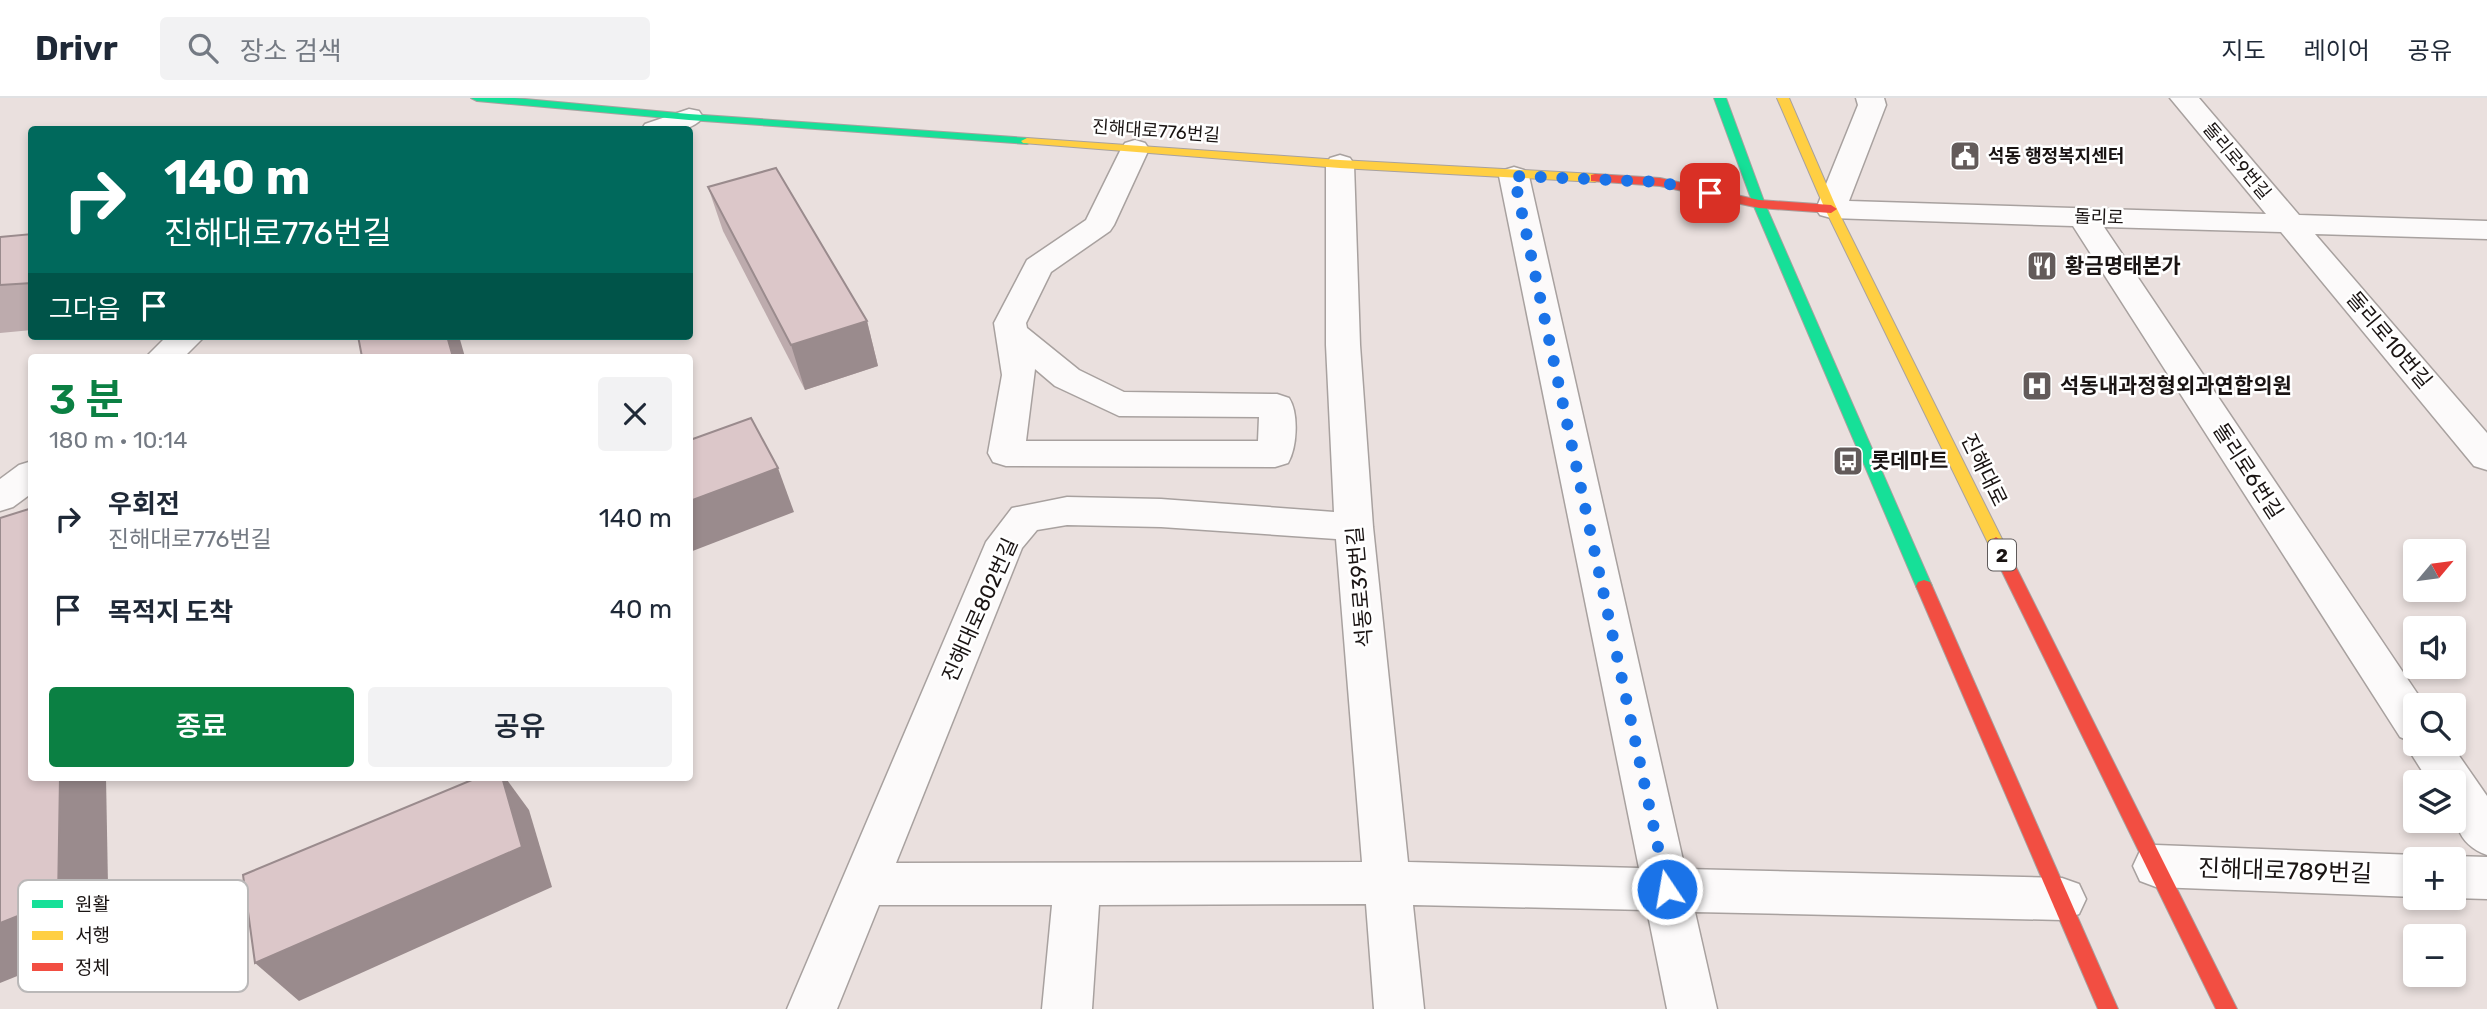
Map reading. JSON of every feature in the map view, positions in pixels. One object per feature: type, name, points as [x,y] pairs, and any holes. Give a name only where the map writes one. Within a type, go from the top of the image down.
[{"type":"main road","name":"진해대로776번길","points":[[477,98],[689,117],[1340,164],[1514,176],[1660,182],[1759,204],[1831,209]]},
{"type":"main road","points":[[1720,98],[1759,204],[2108,1009]]},
{"type":"main road","name":"진해대로","points":[[1783,98],[1831,209],[2227,1009]]},
{"type":"street","points":[[1831,209],[1872,104],[1870,98]]},
{"type":"street","name":"돌리로9번길","points":[[2184,98],[2291,223]]},
{"type":"street","points":[[665,126],[689,117]]},
{"type":"street","points":[[1013,333],[1067,378],[1119,404],[1277,406],[1275,454],[1006,453],[1019,375],[1010,323],[1038,267],[1099,225],[1135,149]]},
{"type":"street","name":"석동로39번길","points":[[1340,164],[1343,345],[1354,527],[1399,1009]]},
{"type":"street","points":[[1514,176],[1692,1009]]},
{"type":"street","name":"돌리로","points":[[1831,209],[2487,230]]},
{"type":"street","name":"돌리로6번길","points":[[2082,217],[2403,707]]},
{"type":"street","name":"돌리로10번길","points":[[2291,223],[2487,457]]},
{"type":"street","points":[[167,354],[183,340]]},
{"type":"street","points":[[0,498],[28,477]]},
{"type":"street","name":"진해대로802번길","points":[[812,1009],[1005,542],[1025,518],[1067,511],[1161,513],[1354,527]]},
{"type":"street","points":[[2466,803],[2487,835]]},
{"type":"street","name":"진해대로789번길","points":[[2156,866],[2403,876]]},
{"type":"street","points":[[2466,877],[2487,878]]},
{"type":"street","points":[[1067,1009],[1077,883]]},
{"type":"street","points":[[863,884],[1386,883],[2062,899]]},
{"type":"building","points":[[776,168],[867,321],[791,345],[708,187]]},
{"type":"building","points":[[28,234],[28,283],[0,285],[0,237]]},
{"type":"building","points":[[359,340],[448,340],[452,354],[361,354]]},
{"type":"building","points":[[751,418],[778,468],[693,500],[693,439]]},
{"type":"building","points":[[28,509],[28,781],[60,781],[58,880],[18,880],[18,916],[0,923],[0,518]]},
{"type":"building","points":[[469,781],[503,781],[522,847],[255,963],[248,912],[248,880],[244,880],[243,875]]},
{"type":"traffic: fast","points":[[477,98],[689,117],[1027,141]]},
{"type":"traffic: fast","points":[[1720,98],[1759,204],[1924,586]]},
{"type":"traffic: slow","points":[[1783,98],[1831,209],[1996,543]]},
{"type":"traffic: slow","points":[[1027,141],[1340,164],[1595,178]]},
{"type":"traffic: jam","points":[[1595,178],[1660,182],[1759,204],[1831,209]]},
{"type":"traffic: jam","points":[[1996,543],[2227,1009]]},
{"type":"traffic: jam","points":[[1924,586],[2108,1009]]},
{"type":"place","name":"석동 행정복지센터","points":[[1965,156]]},
{"type":"place","name":"황금명태본가","points":[[2042,266]]},
{"type":"place","name":"석동내과정형외과연합의원","points":[[2037,386]]},
{"type":"place","name":"롯데마트","points":[[1848,461]]},
{"type":"route","points":[[1667,889],[1514,176],[1660,182],[1710,193]]}]
